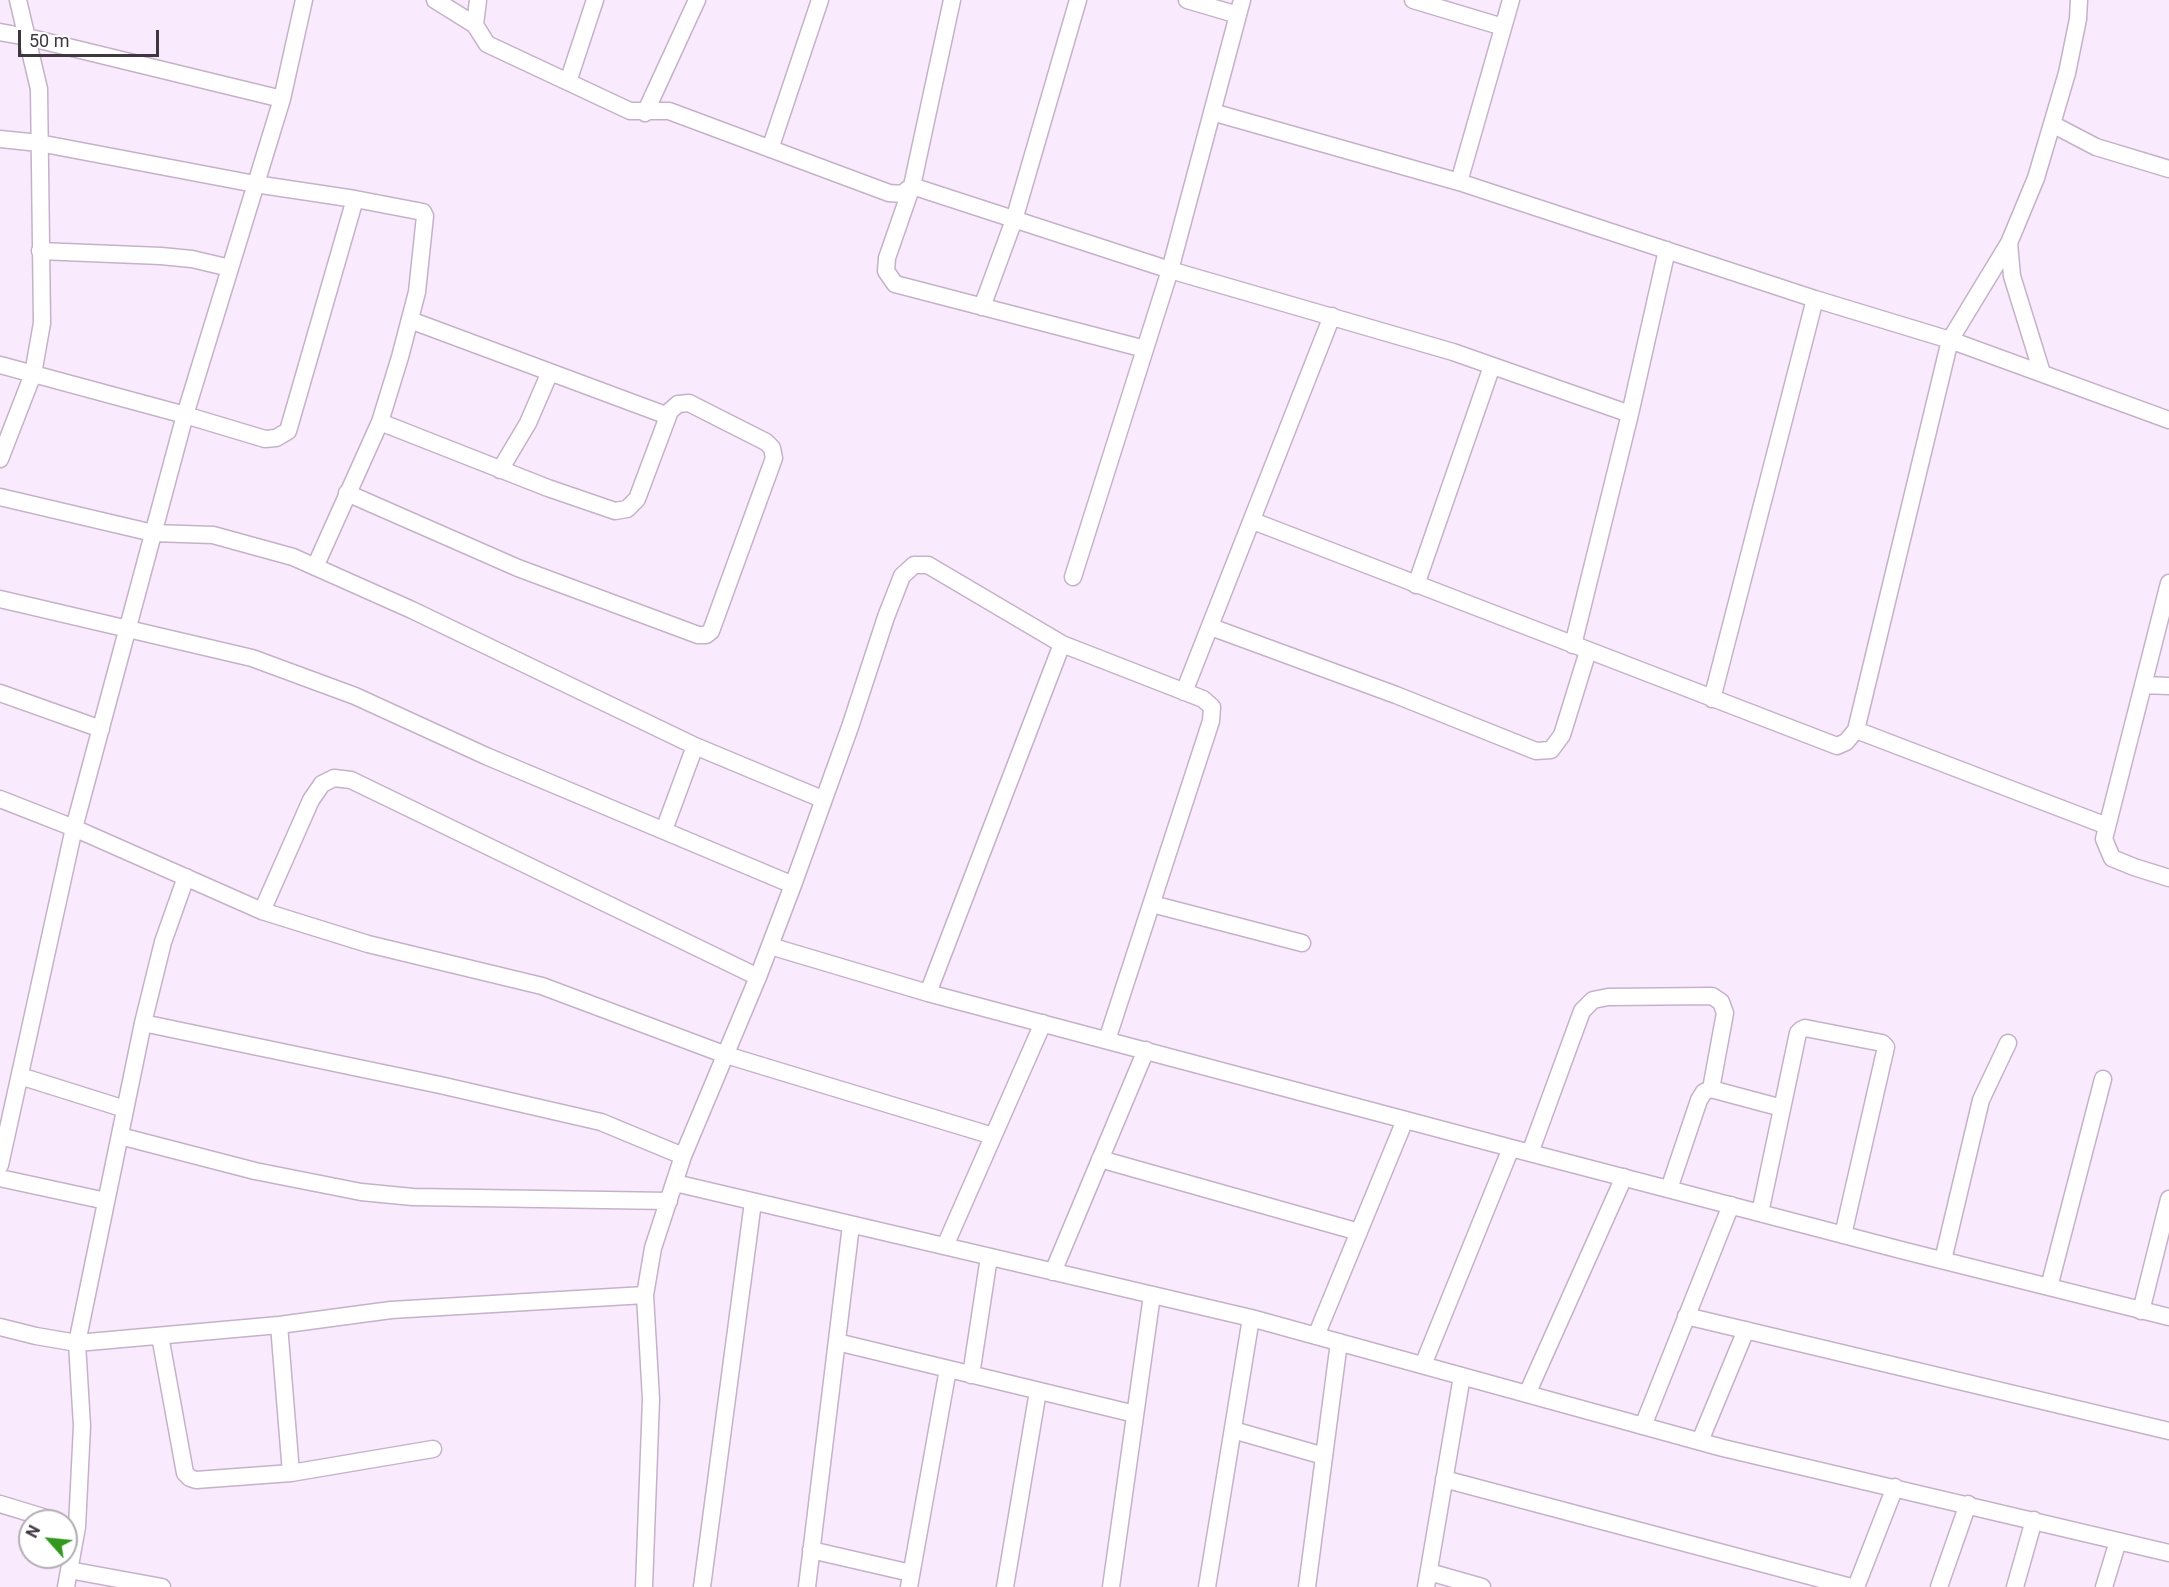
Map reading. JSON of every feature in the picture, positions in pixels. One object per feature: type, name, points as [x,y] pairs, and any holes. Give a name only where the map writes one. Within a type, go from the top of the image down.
[{"type":"street","points":[[0,459],[33,374],[42,323],[39,89],[18,0]]},
{"type":"street","points":[[0,1165],[74,828],[185,414],[282,99],[304,0]]},
{"type":"street","points":[[435,0],[475,25],[487,44],[630,111],[645,113],[669,111],[889,193],[902,194],[912,186]]},
{"type":"street","points":[[475,25],[478,0]]},
{"type":"street","points":[[568,82],[595,0]]},
{"type":"street","points":[[645,113],[697,0]]},
{"type":"street","points":[[770,149],[819,0]]},
{"type":"street","points":[[952,0],[912,186],[887,258],[886,271],[895,284],[1144,350]]},
{"type":"street","points":[[982,307],[1014,220],[1078,0]]},
{"type":"street","points":[[1072,578],[1170,270],[1240,8],[1187,0]]},
{"type":"street","points":[[1413,0],[1503,27]]},
{"type":"street","points":[[1459,182],[1511,0]]},
{"type":"street","points":[[1253,521],[1837,746],[1846,742],[1856,730],[1950,340],[2009,243],[2036,178],[2067,73],[2078,19],[2079,0]]},
{"type":"street","points":[[2078,19],[2090,0]]},
{"type":"street","points":[[0,32],[282,99]]},
{"type":"street","points":[[1212,112],[1459,182],[1815,299],[1950,340],[2169,420]]},
{"type":"street","points":[[2052,124],[2096,147],[2169,169]]},
{"type":"street","points":[[0,139],[423,212],[425,216],[417,292],[380,422],[315,567]]},
{"type":"street","points":[[912,186],[1170,270],[1453,352],[1630,414]]},
{"type":"street","points":[[0,365],[185,414],[265,439],[276,438],[288,431],[355,199]]},
{"type":"street","points":[[2009,243],[2012,276],[2042,373]]},
{"type":"street","points":[[1211,627],[1396,695],[1536,751],[1551,750],[1562,735],[1667,250]]},
{"type":"street","points":[[40,251],[161,256],[192,259],[230,268]]},
{"type":"street","points":[[1713,699],[1815,299]]},
{"type":"street","points":[[1187,685],[1332,316]]},
{"type":"street","points":[[410,320],[668,416]]},
{"type":"street","points":[[1416,585],[1492,366]]},
{"type":"street","points":[[500,470],[528,423],[550,372]]},
{"type":"street","points":[[347,493],[518,568],[698,635],[706,635],[711,631],[774,458],[772,448],[766,442],[689,403],[678,404],[670,411],[637,499],[627,509],[615,511],[500,470],[380,422]]},
{"type":"street","points":[[0,497],[153,533],[213,536],[293,557],[412,610],[695,746],[822,799]]},
{"type":"street","points":[[644,1587],[651,1399],[645,1295],[653,1248],[683,1156],[758,977],[793,885],[902,576],[914,565],[928,565],[1062,644],[1187,685],[1212,707],[1211,721],[1107,1040]]},
{"type":"street","points":[[2169,583],[2104,839],[2112,858],[2169,878]]},
{"type":"street","points":[[0,599],[252,658],[355,696],[486,756],[793,885]]},
{"type":"street","points":[[928,993],[1062,644]]},
{"type":"street","points":[[2143,685],[2169,686]]},
{"type":"street","points":[[0,693],[101,729]]},
{"type":"street","points":[[1856,730],[2107,826]]},
{"type":"street","points":[[664,830],[695,746]]},
{"type":"street","points":[[262,911],[311,800],[322,784],[334,778],[351,780],[758,977]]},
{"type":"street","points":[[0,799],[74,828],[262,911],[378,947],[542,986],[726,1055],[993,1136]]},
{"type":"street","points":[[73,1509],[82,1426],[77,1343],[143,1023],[163,942],[186,877]]},
{"type":"street","points":[[1152,904],[1302,943]]},
{"type":"street","points":[[770,946],[928,993],[1510,1148],[2169,1317]]},
{"type":"street","points":[[1530,1153],[1582,1011],[1593,1000],[1608,997],[1712,996],[1721,1002],[1725,1013],[1711,1089]]},
{"type":"street","points":[[143,1023],[440,1085],[601,1122],[683,1156]]},
{"type":"street","points":[[945,1246],[1042,1023]]},
{"type":"street","points":[[1760,1213],[1798,1033],[1805,1028],[1884,1044],[1886,1047],[1843,1234]]},
{"type":"street","points":[[1943,1260],[1981,1101],[2008,1043]]},
{"type":"street","points":[[1053,1272],[1146,1050]]},
{"type":"street","points":[[20,1076],[125,1109]]},
{"type":"street","points":[[2049,1287],[2103,1079]]},
{"type":"street","points":[[1669,1189],[1699,1100],[1704,1092],[1711,1089],[1782,1108]]},
{"type":"street","points":[[1316,1336],[1405,1120]]},
{"type":"street","points":[[120,1136],[303,1182],[361,1192],[413,1197],[669,1201]]},
{"type":"street","points":[[1423,1365],[1510,1148]]},
{"type":"street","points":[[1100,1159],[1359,1232]]},
{"type":"street","points":[[1527,1394],[1624,1177]]},
{"type":"street","points":[[0,1178],[106,1201]]},
{"type":"street","points":[[675,1184],[1251,1318],[1700,1441],[2169,1553]]},
{"type":"street","points":[[2141,1311],[2169,1199]]},
{"type":"street","points":[[702,1587],[753,1202]]},
{"type":"street","points":[[1643,1426],[1731,1205]]},
{"type":"street","points":[[807,1587],[851,1225]]},
{"type":"street","points":[[971,1375],[989,1257]]},
{"type":"street","points":[[0,1327],[77,1343],[279,1325],[391,1310],[645,1295]]},
{"type":"street","points":[[1111,1587],[1152,1295]]},
{"type":"street","points":[[1686,1316],[2169,1431]]},
{"type":"street","points":[[1207,1587],[1251,1318]]},
{"type":"street","points":[[279,1325],[291,1473]]},
{"type":"street","points":[[1700,1441],[1746,1330]]},
{"type":"street","points":[[160,1336],[185,1473],[190,1478],[196,1480],[291,1473],[433,1449]]},
{"type":"street","points":[[837,1342],[1135,1414]]},
{"type":"street","points":[[1307,1587],[1339,1342]]},
{"type":"street","points":[[811,1550],[910,1580],[948,1369]]},
{"type":"street","points":[[1462,1376],[1427,1580],[1482,1587]]},
{"type":"street","points":[[1005,1587],[1038,1390]]},
{"type":"street","points":[[1233,1430],[1324,1456]]},
{"type":"street","points":[[1444,1479],[1851,1587]]},
{"type":"street","points":[[1856,1587],[1895,1487]]},
{"type":"street","points":[[0,1504],[18,1509]]},
{"type":"street","points":[[1939,1587],[1968,1504]]},
{"type":"street","points":[[2014,1587],[2034,1520]]},
{"type":"street","points":[[2104,1587],[2118,1540]]},
{"type":"street","points":[[66,1587],[69,1570],[162,1587]]}]
